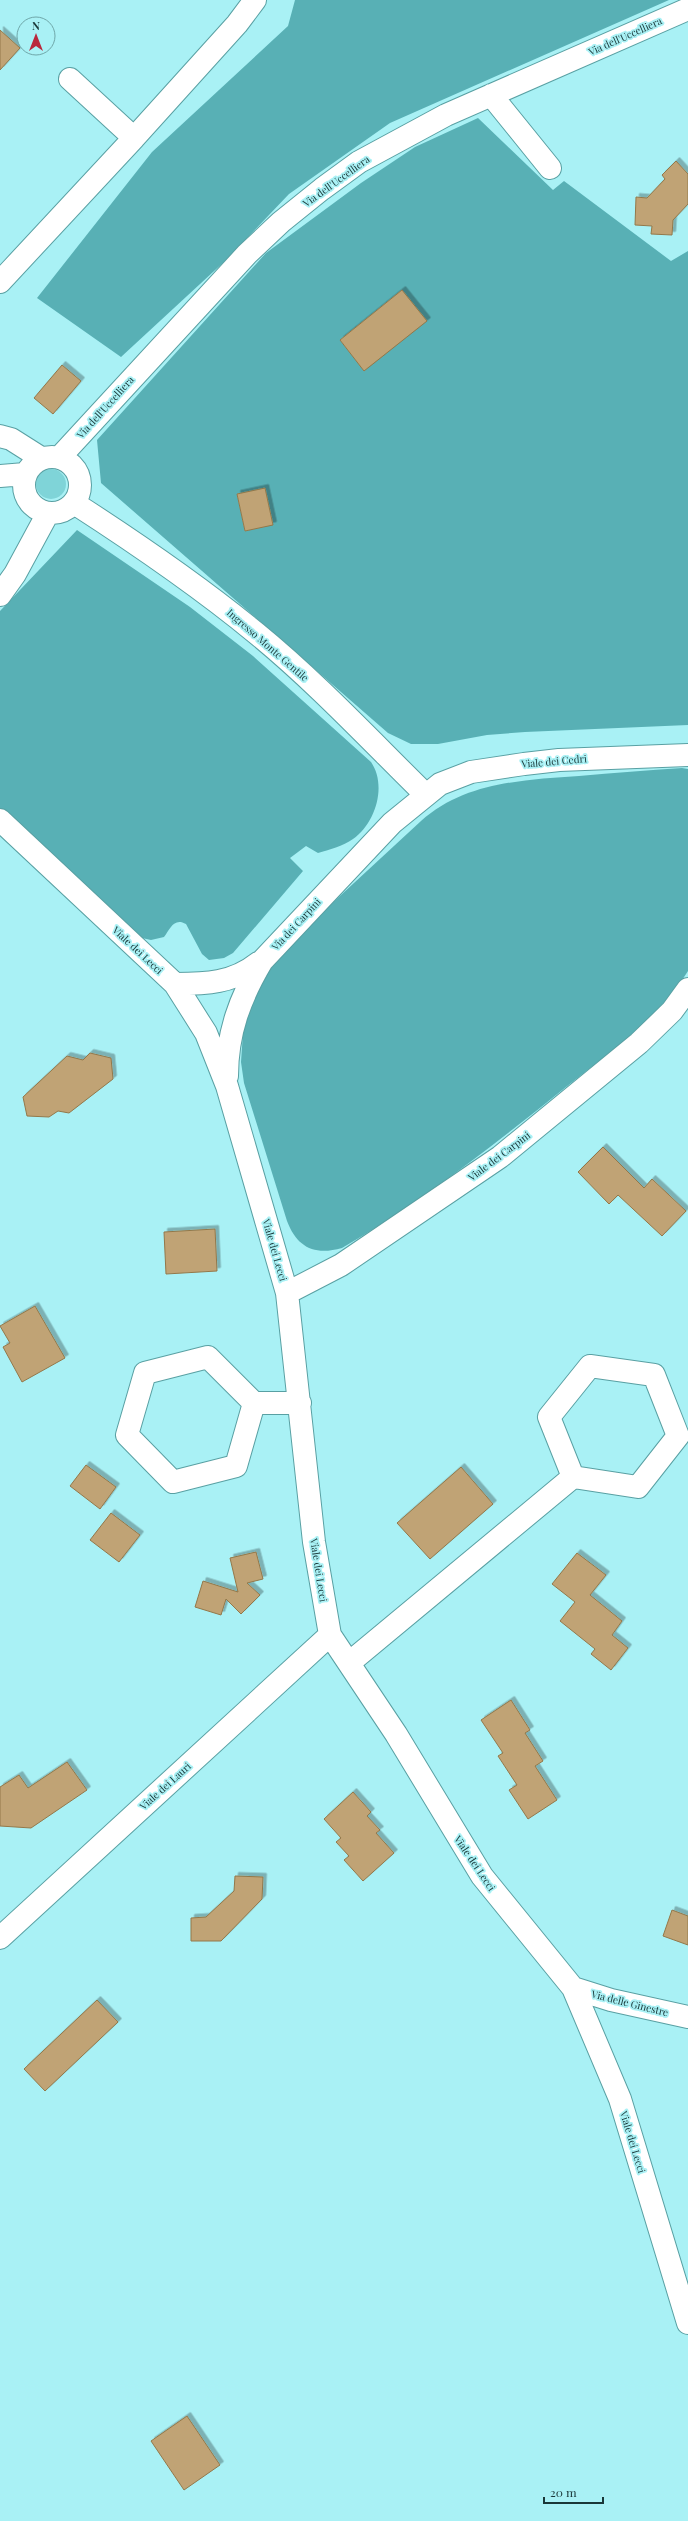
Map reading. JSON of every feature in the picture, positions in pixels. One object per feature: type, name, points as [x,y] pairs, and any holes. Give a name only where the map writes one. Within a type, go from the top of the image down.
[{"type":"street","points":[[0,282],[134,138],[237,24],[255,0]]},
{"type":"street","name":"Via dell'Uccelliera","points":[[50,458],[218,283],[281,222],[359,162],[402,138],[491,95],[688,9]]},
{"type":"street","points":[[70,80],[134,138]]},
{"type":"street","points":[[491,95],[550,168]]},
{"type":"street","points":[[0,436],[75,468],[79,476],[80,485],[74,503],[58,513],[48,513],[32,506],[27,499],[24,486],[25,474]]},
{"type":"street","points":[[0,476],[25,474],[50,458]]},
{"type":"street","name":"Ingresso Monte Gentile","points":[[74,503],[196,587],[257,633],[309,681],[425,794]]},
{"type":"street","points":[[0,595],[15,574],[48,513]]},
{"type":"street","name":"Viale dei Cedri","points":[[425,794],[455,778],[491,768],[559,760],[688,756]]},
{"type":"street","name":"Via dei Carpini","points":[[227,1086],[228,1056],[233,1020],[250,980],[262,961],[392,823],[425,794]]},
{"type":"street","name":"Viale dei Lecci","points":[[0,820],[175,984],[206,1033],[227,1086],[286,1293],[300,1403],[314,1542],[330,1635],[482,1876],[572,1988],[620,2099],[688,2323]]},
{"type":"street","points":[[175,984],[213,983],[229,980],[245,973],[262,961]]},
{"type":"street","name":"Viale dei Carpini","points":[[286,1293],[341,1266],[500,1157],[639,1043],[672,1011],[688,989]]},
{"type":"street","points":[[254,1403],[236,1466],[229,1468],[173,1482],[127,1435],[145,1372],[208,1356],[254,1403],[300,1403]]},
{"type":"street","points":[[349,1663],[573,1477],[638,1487],[678,1436],[654,1375],[590,1366],[585,1371],[549,1417],[573,1477]]},
{"type":"street","name":"Viale dei Lauri","points":[[0,1938],[330,1635]]},
{"type":"street","name":"Via delle Ginestre","points":[[572,1988],[625,2004],[688,2017]]},
{"type":"shaded area","points":[[295,0],[669,0],[390,123],[289,194],[226,260],[121,357],[37,298],[152,152],[288,26]]},
{"type":"shaded area","points":[[478,118],[553,190],[564,181],[671,261],[688,251],[688,725],[525,732],[487,735],[438,744],[411,744],[388,733],[101,483],[97,440],[266,253],[361,183],[415,147]],"holes":[[[402,290],[364,370],[340,340]],[[265,489],[273,524],[245,531],[237,494]]]},
{"type":"shaded area","points":[[51,469],[62,473],[66,484],[62,495],[51,499],[40,495],[36,484],[40,473]]},
{"type":"shaded area","points":[[77,530],[190,607],[253,656],[371,762],[376,771],[378,781],[377,803],[373,814],[361,832],[353,839],[336,848],[318,853],[306,846],[290,858],[303,871],[233,953],[224,958],[209,960],[202,954],[186,924],[182,922],[175,923],[164,937],[151,940],[142,938],[0,810],[0,611]]},
{"type":"shaded area","points":[[682,768],[688,769],[688,971],[676,989],[647,1020],[616,1048],[457,1172],[400,1212],[342,1248],[323,1251],[315,1250],[301,1243],[291,1230],[287,1221],[244,1083],[241,1062],[244,1018],[259,984],[288,944],[421,821],[438,808],[456,798],[495,785],[536,779]]},
{"type":"building","points":[[0,30],[16,44],[16,52],[0,70]]},
{"type":"building","points":[[676,161],[688,174],[688,204],[673,220],[672,235],[651,234],[652,226],[635,225],[636,197],[647,198],[665,179],[662,175]]},
{"type":"building","points":[[402,290],[427,321],[364,371],[340,340]]},
{"type":"building","points":[[62,365],[81,381],[53,414],[34,398]]},
{"type":"building","points":[[265,488],[273,525],[245,531],[237,494]]},
{"type":"building","points":[[90,1053],[111,1058],[113,1079],[69,1113],[58,1111],[49,1117],[27,1116],[23,1097],[67,1056],[83,1060]]},
{"type":"building","points":[[603,1147],[644,1188],[652,1179],[686,1211],[662,1236],[618,1195],[609,1204],[578,1172]]},
{"type":"building","points":[[215,1229],[217,1271],[166,1274],[164,1232]]},
{"type":"building","points":[[35,1306],[65,1358],[22,1382],[3,1347],[10,1343],[0,1326]]},
{"type":"building","points":[[86,1465],[116,1487],[100,1509],[70,1486]]},
{"type":"building","points":[[461,1467],[493,1504],[430,1559],[397,1523]]},
{"type":"building","points":[[111,1513],[140,1535],[119,1562],[90,1540]]},
{"type":"building","points":[[256,1552],[263,1579],[247,1583],[260,1595],[241,1614],[226,1599],[221,1615],[195,1607],[203,1581],[238,1592],[230,1558]]},
{"type":"building","points":[[577,1553],[606,1575],[590,1595],[622,1621],[612,1635],[628,1648],[611,1670],[591,1654],[595,1649],[560,1621],[575,1602],[552,1584]]},
{"type":"building","points":[[511,1700],[530,1730],[525,1733],[543,1761],[535,1766],[557,1800],[528,1819],[509,1790],[517,1785],[498,1756],[503,1753],[481,1720]]},
{"type":"building","points":[[67,1762],[87,1790],[31,1828],[0,1826],[0,1787],[19,1775],[28,1788]]},
{"type":"building","points":[[353,1792],[371,1812],[367,1816],[380,1830],[376,1833],[394,1853],[363,1881],[344,1860],[349,1856],[336,1842],[341,1838],[324,1819]]},
{"type":"building","points":[[235,1876],[263,1877],[262,1899],[221,1941],[191,1941],[191,1918],[206,1917],[234,1891]]},
{"type":"building","points":[[672,1910],[688,1916],[688,1945],[663,1936]]},
{"type":"building","points":[[97,2000],[118,2022],[45,2091],[24,2069]]},
{"type":"building","points":[[187,2416],[220,2465],[184,2490],[151,2441]]}]
